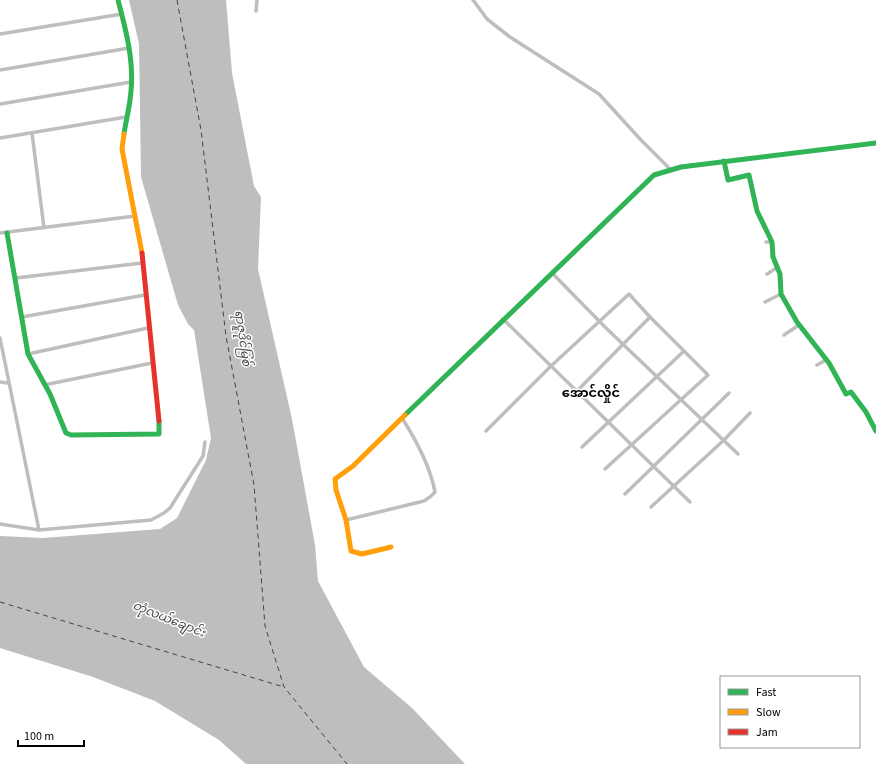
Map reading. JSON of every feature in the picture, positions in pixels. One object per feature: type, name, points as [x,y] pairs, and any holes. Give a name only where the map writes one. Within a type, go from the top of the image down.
[{"type":"street","points":[[7,232],[28,354],[68,434],[159,434],[160,430],[142,263],[135,216],[122,149],[126,117],[130,104],[131,82],[130,48],[118,0]]},
{"type":"street","points":[[256,0],[256,11]]},
{"type":"street","points":[[473,0],[487,19],[510,37],[599,94],[670,169]]},
{"type":"street","points":[[0,34],[122,14]]},
{"type":"street","points":[[0,70],[130,48]]},
{"type":"street","points":[[0,104],[131,82]]},
{"type":"street","points":[[0,138],[126,117]]},
{"type":"street","points":[[32,133],[44,228]]},
{"type":"street","points":[[391,548],[362,554],[352,551],[346,520],[339,504],[335,479],[353,466],[654,175],[670,169],[724,161],[876,143]]},
{"type":"street","points":[[724,161],[728,180],[749,175],[757,211],[772,242],[773,257],[780,274],[781,294],[799,325],[826,360],[846,394],[851,392],[866,412],[876,432]]},
{"type":"street","points":[[0,233],[135,216]]},
{"type":"street","points":[[766,242],[772,242]]},
{"type":"street","points":[[16,278],[142,263]]},
{"type":"street","points":[[768,274],[778,267]]},
{"type":"street","points":[[552,273],[622,344],[738,454]]},
{"type":"street","points":[[22,317],[145,294]]},
{"type":"street","points":[[486,431],[551,366],[629,294],[708,375],[605,469]]},
{"type":"street","points":[[765,302],[781,294]]},
{"type":"street","points":[[576,392],[650,317]]},
{"type":"street","points":[[503,320],[576,392],[654,465],[690,502]]},
{"type":"street","points":[[784,335],[799,325]]},
{"type":"street","points":[[28,354],[148,328]]},
{"type":"street","points":[[0,338],[39,530]]},
{"type":"street","points":[[582,447],[684,351]]},
{"type":"street","points":[[817,365],[826,360]]},
{"type":"street","points":[[44,385],[152,363]]},
{"type":"street","points":[[0,382],[8,383]]},
{"type":"street","points":[[625,494],[729,393]]},
{"type":"street","points":[[651,507],[724,440],[750,413]]},
{"type":"street","points":[[346,520],[424,500],[435,492],[427,466],[413,436],[402,418]]},
{"type":"street","points":[[0,524],[39,530],[145,522],[164,513],[173,503],[202,456],[205,442]]},
{"type":"water","points":[[129,0],[226,0],[232,73],[254,186],[261,197],[258,269],[292,419],[315,545],[318,581],[364,667],[412,708],[465,764],[246,764],[219,740],[155,701],[93,677],[0,648],[0,536],[43,538],[160,529],[177,518],[206,460],[211,438],[194,330],[188,324],[178,305],[141,177],[139,44]]},
{"type":"ferry route","points":[[177,0],[201,130],[226,336],[254,485],[265,626],[284,687],[347,764]]},
{"type":"ferry route","points":[[0,602],[284,687]]},
{"type":"traffic: fast","points":[[118,0],[126,34],[132,80],[124,134]]},
{"type":"traffic: fast","points":[[405,415],[654,175],[681,167],[876,143]]},
{"type":"traffic: fast","points":[[724,161],[728,180],[749,175],[757,211],[772,242],[773,257],[780,274],[781,294],[797,322],[829,363],[846,394],[851,392],[866,412],[876,431]]},
{"type":"traffic: fast","points":[[7,233],[28,354],[50,394],[66,433],[71,435],[159,434],[159,421]]},
{"type":"traffic: slow","points":[[124,134],[122,149],[142,253]]},
{"type":"traffic: slow","points":[[391,547],[362,554],[351,551],[346,520],[336,490],[335,479],[353,466],[405,415]]},
{"type":"traffic: jam","points":[[142,253],[159,421]]},
{"type":"district","name":"အောင်လှိုင်","points":[[591,392]]},
{"type":"water label","name":"ရာဇူဒိုင်မြစ်","points":[[243,338]]},
{"type":"water label","name":"တုံလယ်ချောင်း","points":[[169,619]]}]
